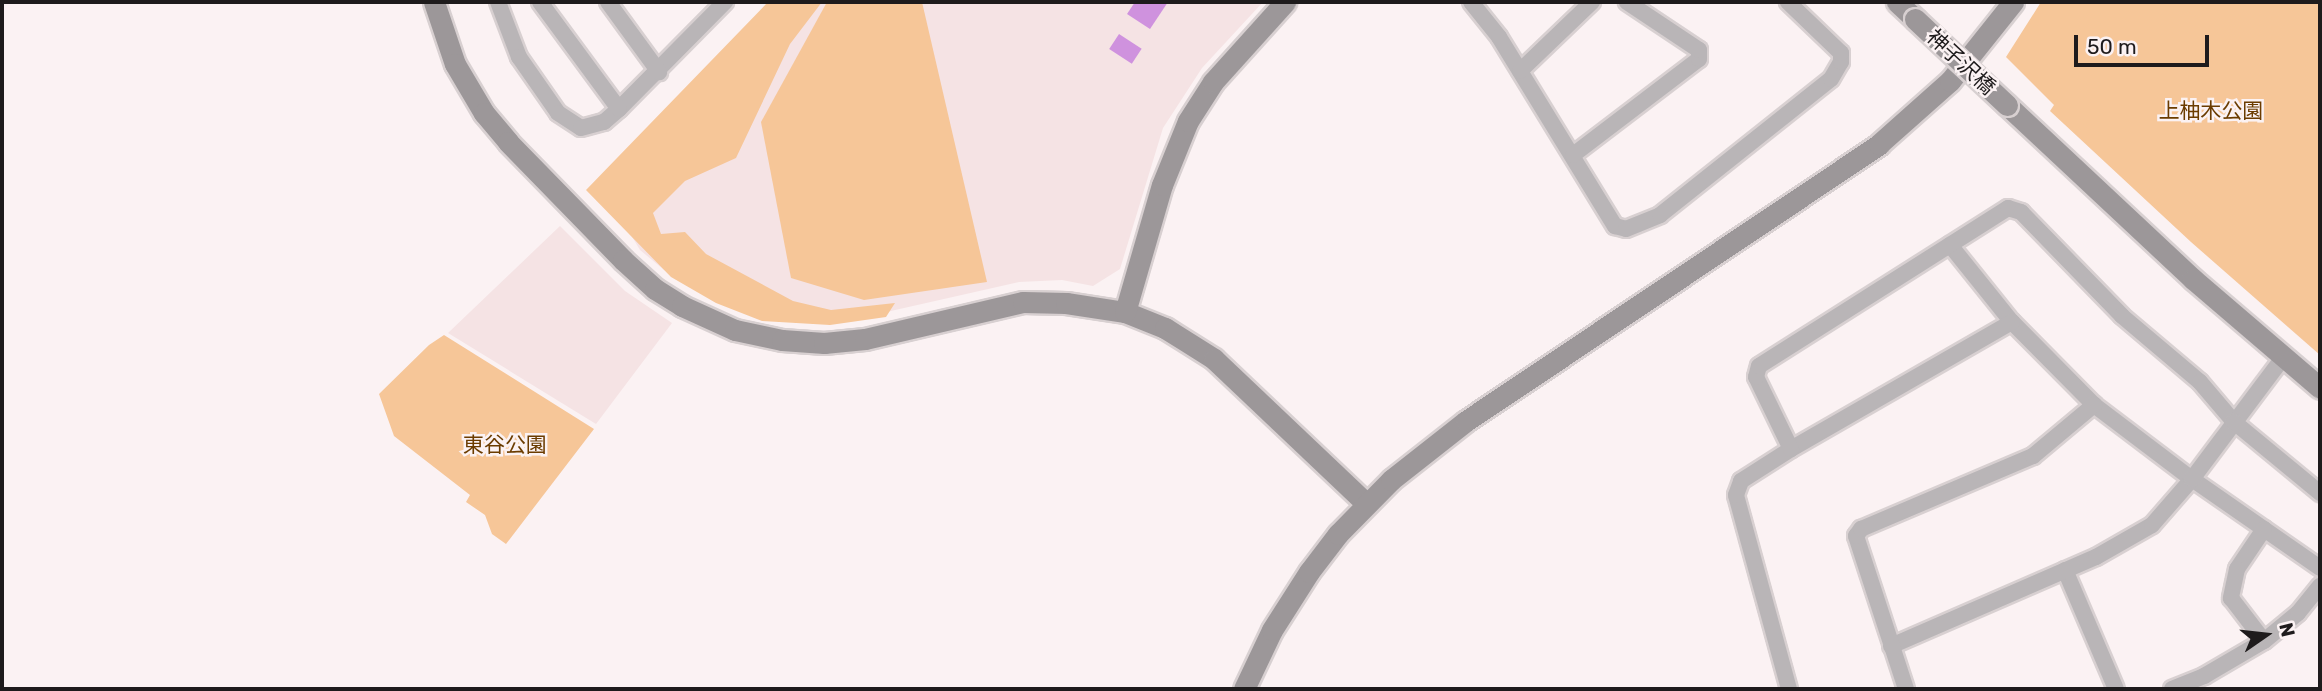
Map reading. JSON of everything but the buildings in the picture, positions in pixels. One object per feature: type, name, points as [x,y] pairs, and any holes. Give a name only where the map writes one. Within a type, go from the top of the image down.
[{"type":"street","points":[[434,2],[447,43],[467,87],[508,142],[655,289],[708,319],[759,336],[824,343],[865,339],[1023,302],[1066,303],[1125,312],[1166,328],[1214,359],[1366,503]]},
{"type":"street","points":[[498,2],[519,57],[558,113],[570,124],[580,128],[594,127],[619,109],[659,72],[725,2]]},
{"type":"street","points":[[540,2],[619,109]]},
{"type":"street","points":[[608,2],[659,72]]},
{"type":"street","points":[[1125,312],[1162,186],[1188,121],[1213,82],[1285,2]]},
{"type":"street","points":[[1520,71],[1592,2]]},
{"type":"street","points":[[1573,155],[1699,59],[1699,50],[1627,2]]},
{"type":"street","points":[[1473,3],[1520,71],[1615,226],[1626,229],[1660,215],[1812,96],[1836,71],[1841,62],[1841,53],[1788,2]]},
{"type":"street","name":"神子沢橋","points":[[1897,2],[2193,279],[2320,388]]},
{"type":"street","points":[[1244,689],[1290,601],[1325,550],[1366,503],[1415,460],[1466,421],[1879,144],[1950,80],[2013,2]]},
{"type":"street","points":[[1791,449],[1756,377],[1759,366],[2008,208],[2021,212],[2122,316],[2200,382],[2234,422],[2320,494]]},
{"type":"street","points":[[1950,245],[2012,322],[2094,405],[2192,479],[2320,568]]},
{"type":"street","points":[[1789,689],[1735,495],[1741,481],[1791,449],[2012,322]]},
{"type":"street","points":[[1891,646],[2065,570],[2143,532],[2162,515],[2192,479],[2283,358]]},
{"type":"street","points":[[1906,689],[1856,536],[1861,529],[2033,456],[2094,405]]},
{"type":"street","points":[[2264,529],[2237,569],[2231,598],[2264,641]]},
{"type":"street","points":[[2065,570],[2116,689]]},
{"type":"street","points":[[2172,689],[2204,676],[2264,641],[2298,614],[2320,586]]},
{"type":"shaded area","points":[[768,2],[1263,2],[1202,68],[1163,128],[1120,269],[1093,286],[1062,280],[1019,282],[851,320],[675,279],[640,250],[631,235],[699,81]]},
{"type":"shaded area","points":[[1135,2],[1168,2],[1150,29],[1127,14]]},
{"type":"shaded area","points":[[1119,34],[1142,49],[1132,64],[1109,49]]},
{"type":"shaded area","points":[[560,226],[625,291],[672,323],[596,424],[448,333]]},
{"type":"green space","points":[[768,2],[822,2],[790,44],[736,158],[685,181],[653,213],[661,234],[685,232],[706,254],[793,301],[831,310],[895,303],[886,317],[830,325],[762,321],[716,303],[671,277],[586,190]]},
{"type":"green space","points":[[827,2],[922,2],[987,282],[864,300],[791,278],[761,122]]},
{"type":"green space","name":"上柚木公園","points":[[2041,2],[2320,2],[2320,355],[2191,242],[2050,111],[2054,105],[2006,57]]},
{"type":"green space","name":"東谷公園","points":[[444,335],[594,429],[506,544],[492,534],[485,515],[466,502],[470,495],[394,436],[379,394],[429,345]]}]
